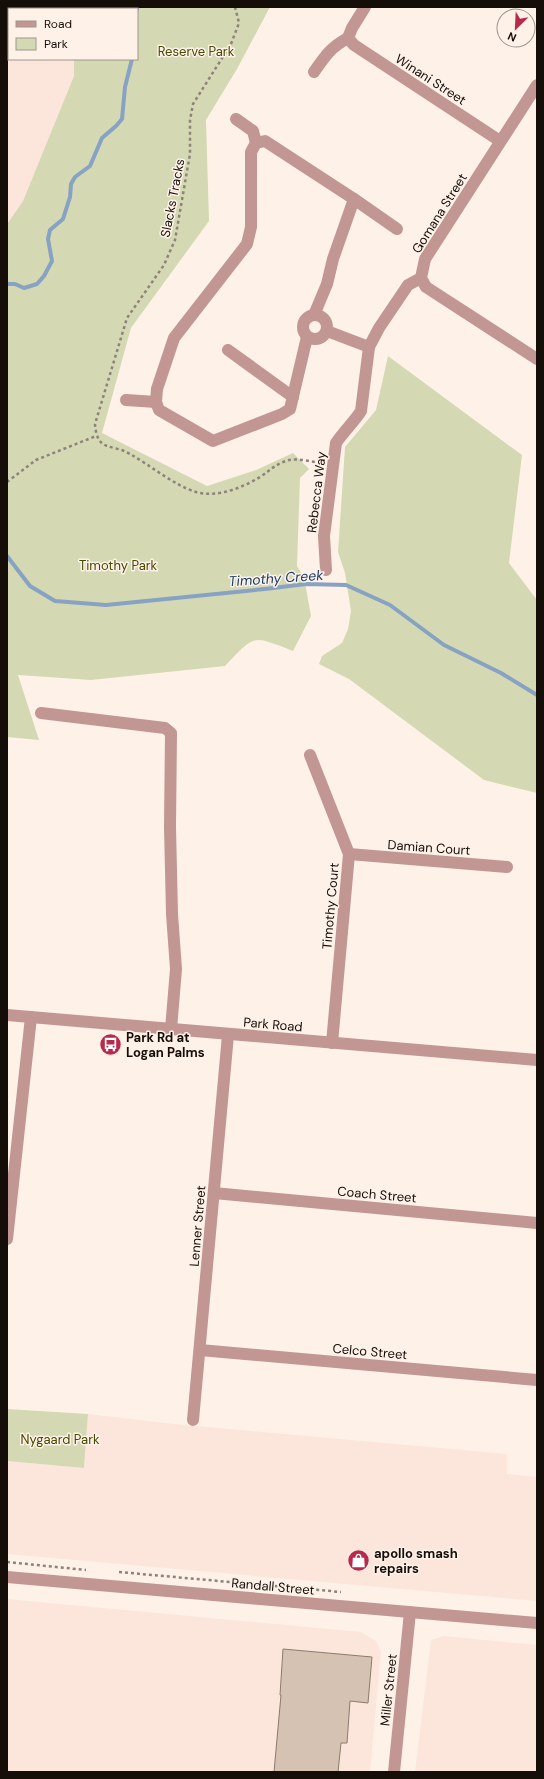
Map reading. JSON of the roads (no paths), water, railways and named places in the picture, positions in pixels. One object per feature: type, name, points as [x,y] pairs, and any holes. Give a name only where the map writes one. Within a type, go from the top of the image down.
[{"type":"street","points":[[314,72],[329,51],[337,43],[348,38],[352,28],[365,7]]},
{"type":"street","name":"Winani Street","points":[[348,38],[354,45],[500,141]]},
{"type":"street","name":"Gomana Street","points":[[421,278],[425,259],[537,85]]},
{"type":"street","points":[[236,119],[253,131],[256,143],[251,152],[251,227],[247,244],[174,338],[157,389],[156,402],[159,410],[213,441],[282,414],[290,409],[307,337],[303,330],[304,322],[310,316],[314,315],[327,284],[332,259],[354,199]]},
{"type":"street","points":[[256,143],[265,141],[397,228]]},
{"type":"street","points":[[421,278],[426,287],[537,359]]},
{"type":"street","name":"Rebecca Way","points":[[326,570],[324,536],[336,443],[361,411],[368,347],[408,285],[421,278]]},
{"type":"street","points":[[307,337],[318,339],[322,338],[326,331],[327,327],[325,320],[314,315]]},
{"type":"street","points":[[326,331],[368,347]]},
{"type":"street","points":[[228,350],[293,397]]},
{"type":"street","points":[[126,400],[156,402]]},
{"type":"street","points":[[41,713],[165,728],[171,733],[170,827],[172,914],[176,969],[171,1028]]},
{"type":"street","name":"Timothy Court","points":[[310,755],[349,854],[332,1043]]},
{"type":"street","name":"Damian Court","points":[[349,854],[507,867]]},
{"type":"street","name":"Park Road","points":[[7,1015],[171,1028],[228,1035],[537,1060]]},
{"type":"street","points":[[7,1239],[8,1216],[31,1017]]},
{"type":"street","name":"Lenner Street","points":[[193,1420],[228,1035]]},
{"type":"street","name":"Coach Street","points":[[214,1193],[537,1223]]},
{"type":"street","name":"Celco Street","points":[[200,1350],[537,1380]]},
{"type":"street","name":"Randall Street","points":[[7,1577],[537,1623]]},
{"type":"street","name":"Miller Street","points":[[394,1772],[410,1612]]},
{"type":"waterway","points":[[7,284],[15,284],[24,288],[37,284],[44,276],[52,261],[48,239],[50,230],[63,219],[70,197],[71,184],[75,177],[90,166],[102,138],[122,119],[125,87],[132,60]]},
{"type":"waterway","name":"Timothy Creek","points":[[7,556],[30,586],[55,601],[106,605],[306,584],[346,585],[390,605],[444,645],[501,673],[537,695]]},
{"type":"place","name":"Park Rd at Logan Palms","points":[[111,1044]]},
{"type":"place","name":"apollo smash repairs","points":[[358,1560]]},
{"type":"park label","name":"Reserve Park","points":[[196,51]]},
{"type":"park label","name":"Timothy Park","points":[[118,565]]},
{"type":"park label","name":"Nygaard Park","points":[[60,1439]]}]
